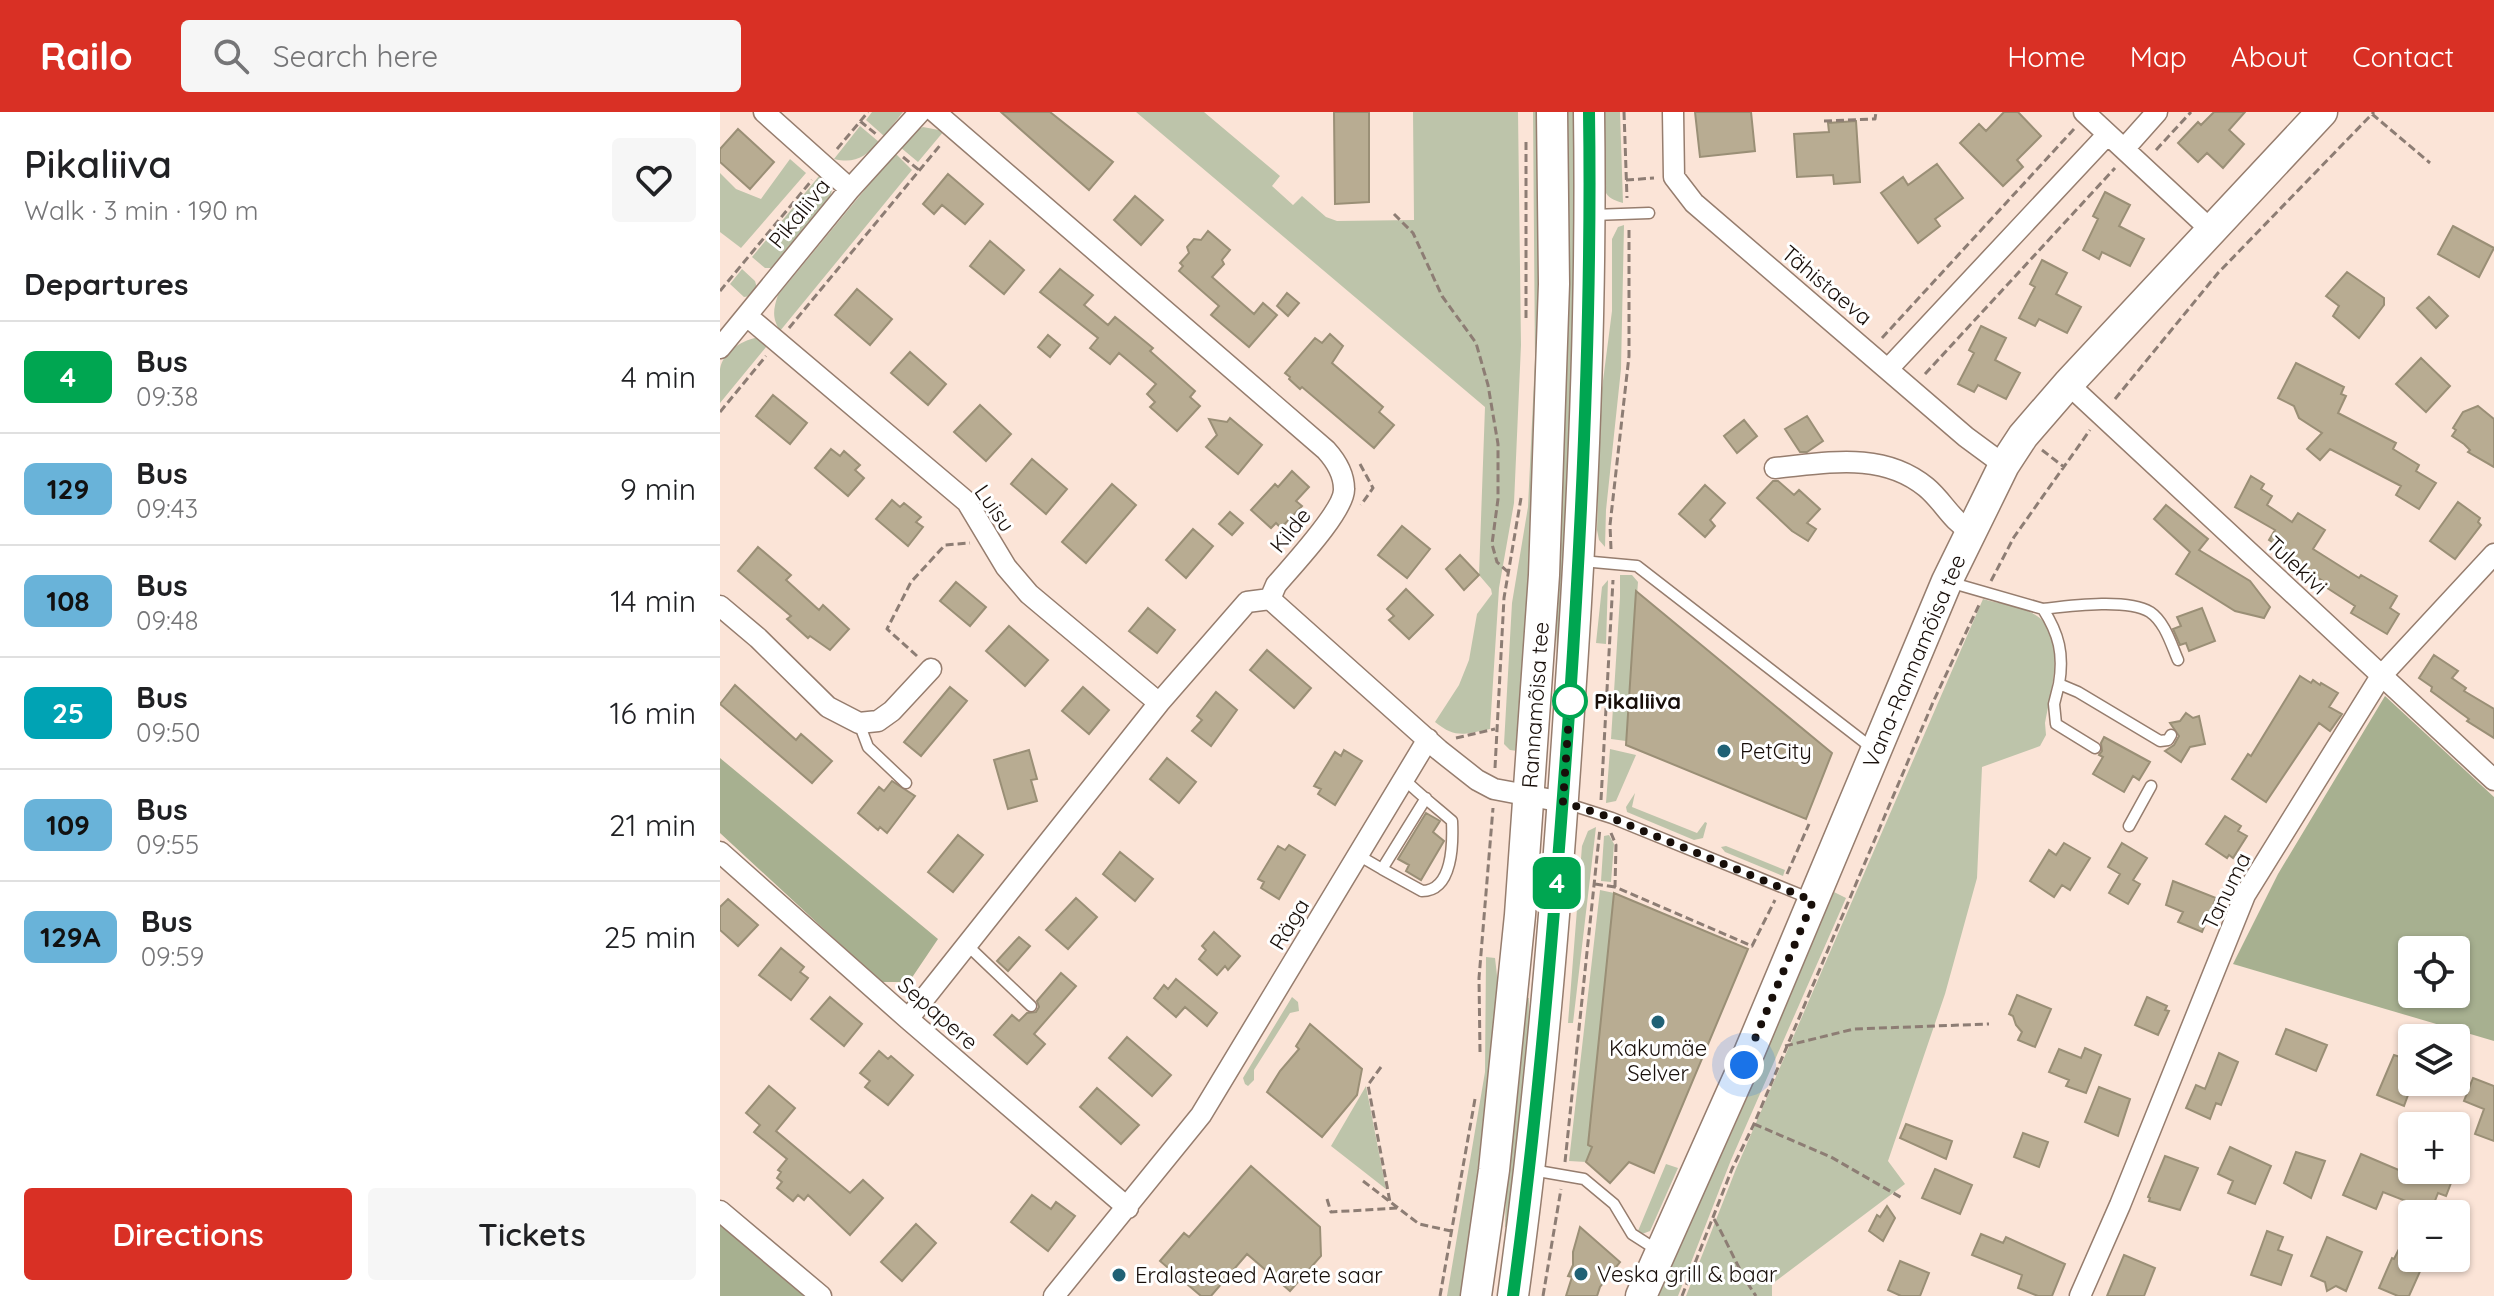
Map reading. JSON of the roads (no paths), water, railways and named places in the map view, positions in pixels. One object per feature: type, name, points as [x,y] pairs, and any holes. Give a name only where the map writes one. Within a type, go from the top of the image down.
[{"type":"main road","name":"Rannamõisa tee","points":[[1476,1296],[1494,1170],[1520,915],[1544,575],[1554,299],[1552,112]]},
{"type":"main road","name":"Rannamõisa tee","points":[[1513,1296],[1530,1170],[1551,963],[1580,560],[1591,215],[1589,112]]},
{"type":"main road","name":"Vana-Rannamõisa tee","points":[[1641,1296],[1813,901],[1947,581],[2004,465],[2023,436],[2068,384],[2322,112]]},
{"type":"street","points":[[764,112],[850,189]]},
{"type":"street","name":"Pikaliiva","points":[[720,348],[850,189],[920,112]]},
{"type":"street","name":"Kilde","points":[[935,112],[1326,450],[1339,465],[1345,490],[1339,508],[1276,585],[1270,599]]},
{"type":"street","name":"Tähistaeva","points":[[1673,112],[1674,177],[1681,190],[1966,437],[2004,465]]},
{"type":"street","points":[[2124,149],[2157,112]]},
{"type":"street","points":[[2086,114],[2211,230]]},
{"type":"street","points":[[1888,369],[2107,135]]},
{"type":"street","name":"Luisu","points":[[747,316],[967,502],[1006,567],[1029,594],[1159,703]]},
{"type":"street","name":"Tulekivi","points":[[2068,384],[2494,780]]},
{"type":"street","points":[[1775,468],[1843,461],[1864,461],[1891,467],[1925,486],[1958,524],[1970,531]]},
{"type":"street","name":"Tanuma","points":[[2080,1296],[2245,895],[2381,676],[2494,554]]},
{"type":"street","points":[[908,1019],[1159,703],[1247,602],[1270,599],[1438,737],[1477,780],[1494,789],[1563,802]]},
{"type":"street","points":[[720,606],[758,638],[828,707],[859,723],[878,721],[892,711],[931,669]]},
{"type":"street","name":"Räga","points":[[1054,1296],[1201,1115],[1404,779],[1438,737]]},
{"type":"street","name":"Sepapere","points":[[720,852],[1128,1208]]},
{"type":"street","points":[[720,1211],[821,1296]]},
{"type":"lane","points":[[1591,215],[1649,213]]},
{"type":"lane","points":[[1580,560],[1637,566],[1876,751]]},
{"type":"lane","points":[[1947,581],[2043,609],[2110,605],[2139,607],[2151,612],[2161,623],[2178,660]]},
{"type":"lane","points":[[2043,609],[2059,639],[2061,655],[2054,712],[2057,727],[2095,748]]},
{"type":"lane","points":[[2059,684],[2160,741],[2164,742],[2171,735]]},
{"type":"lane","points":[[859,723],[868,747],[906,783]]},
{"type":"lane","points":[[1358,855],[1422,891],[1429,891],[1442,880],[1450,854],[1452,821],[1404,779]]},
{"type":"lane","points":[[2129,826],[2151,786]]},
{"type":"lane","points":[[1382,869],[1426,798]]},
{"type":"lane","points":[[1563,802],[1813,901]]},
{"type":"lane","points":[[967,945],[1031,1006]]},
{"type":"lane","points":[[1530,1170],[1584,1179],[1614,1204],[1632,1234],[1660,1251]]},
{"type":"place","name":"Pikaliiva","points":[[1570,701]]},
{"type":"place","name":"PetCity","points":[[1724,751]]},
{"type":"place","name":"Kakumäe Selver","points":[[1658,1022]]},
{"type":"place","name":"Veska grill & baar","points":[[1581,1274]]},
{"type":"place","name":"Eralasteaed Aarete saar","points":[[1119,1275]]}]
